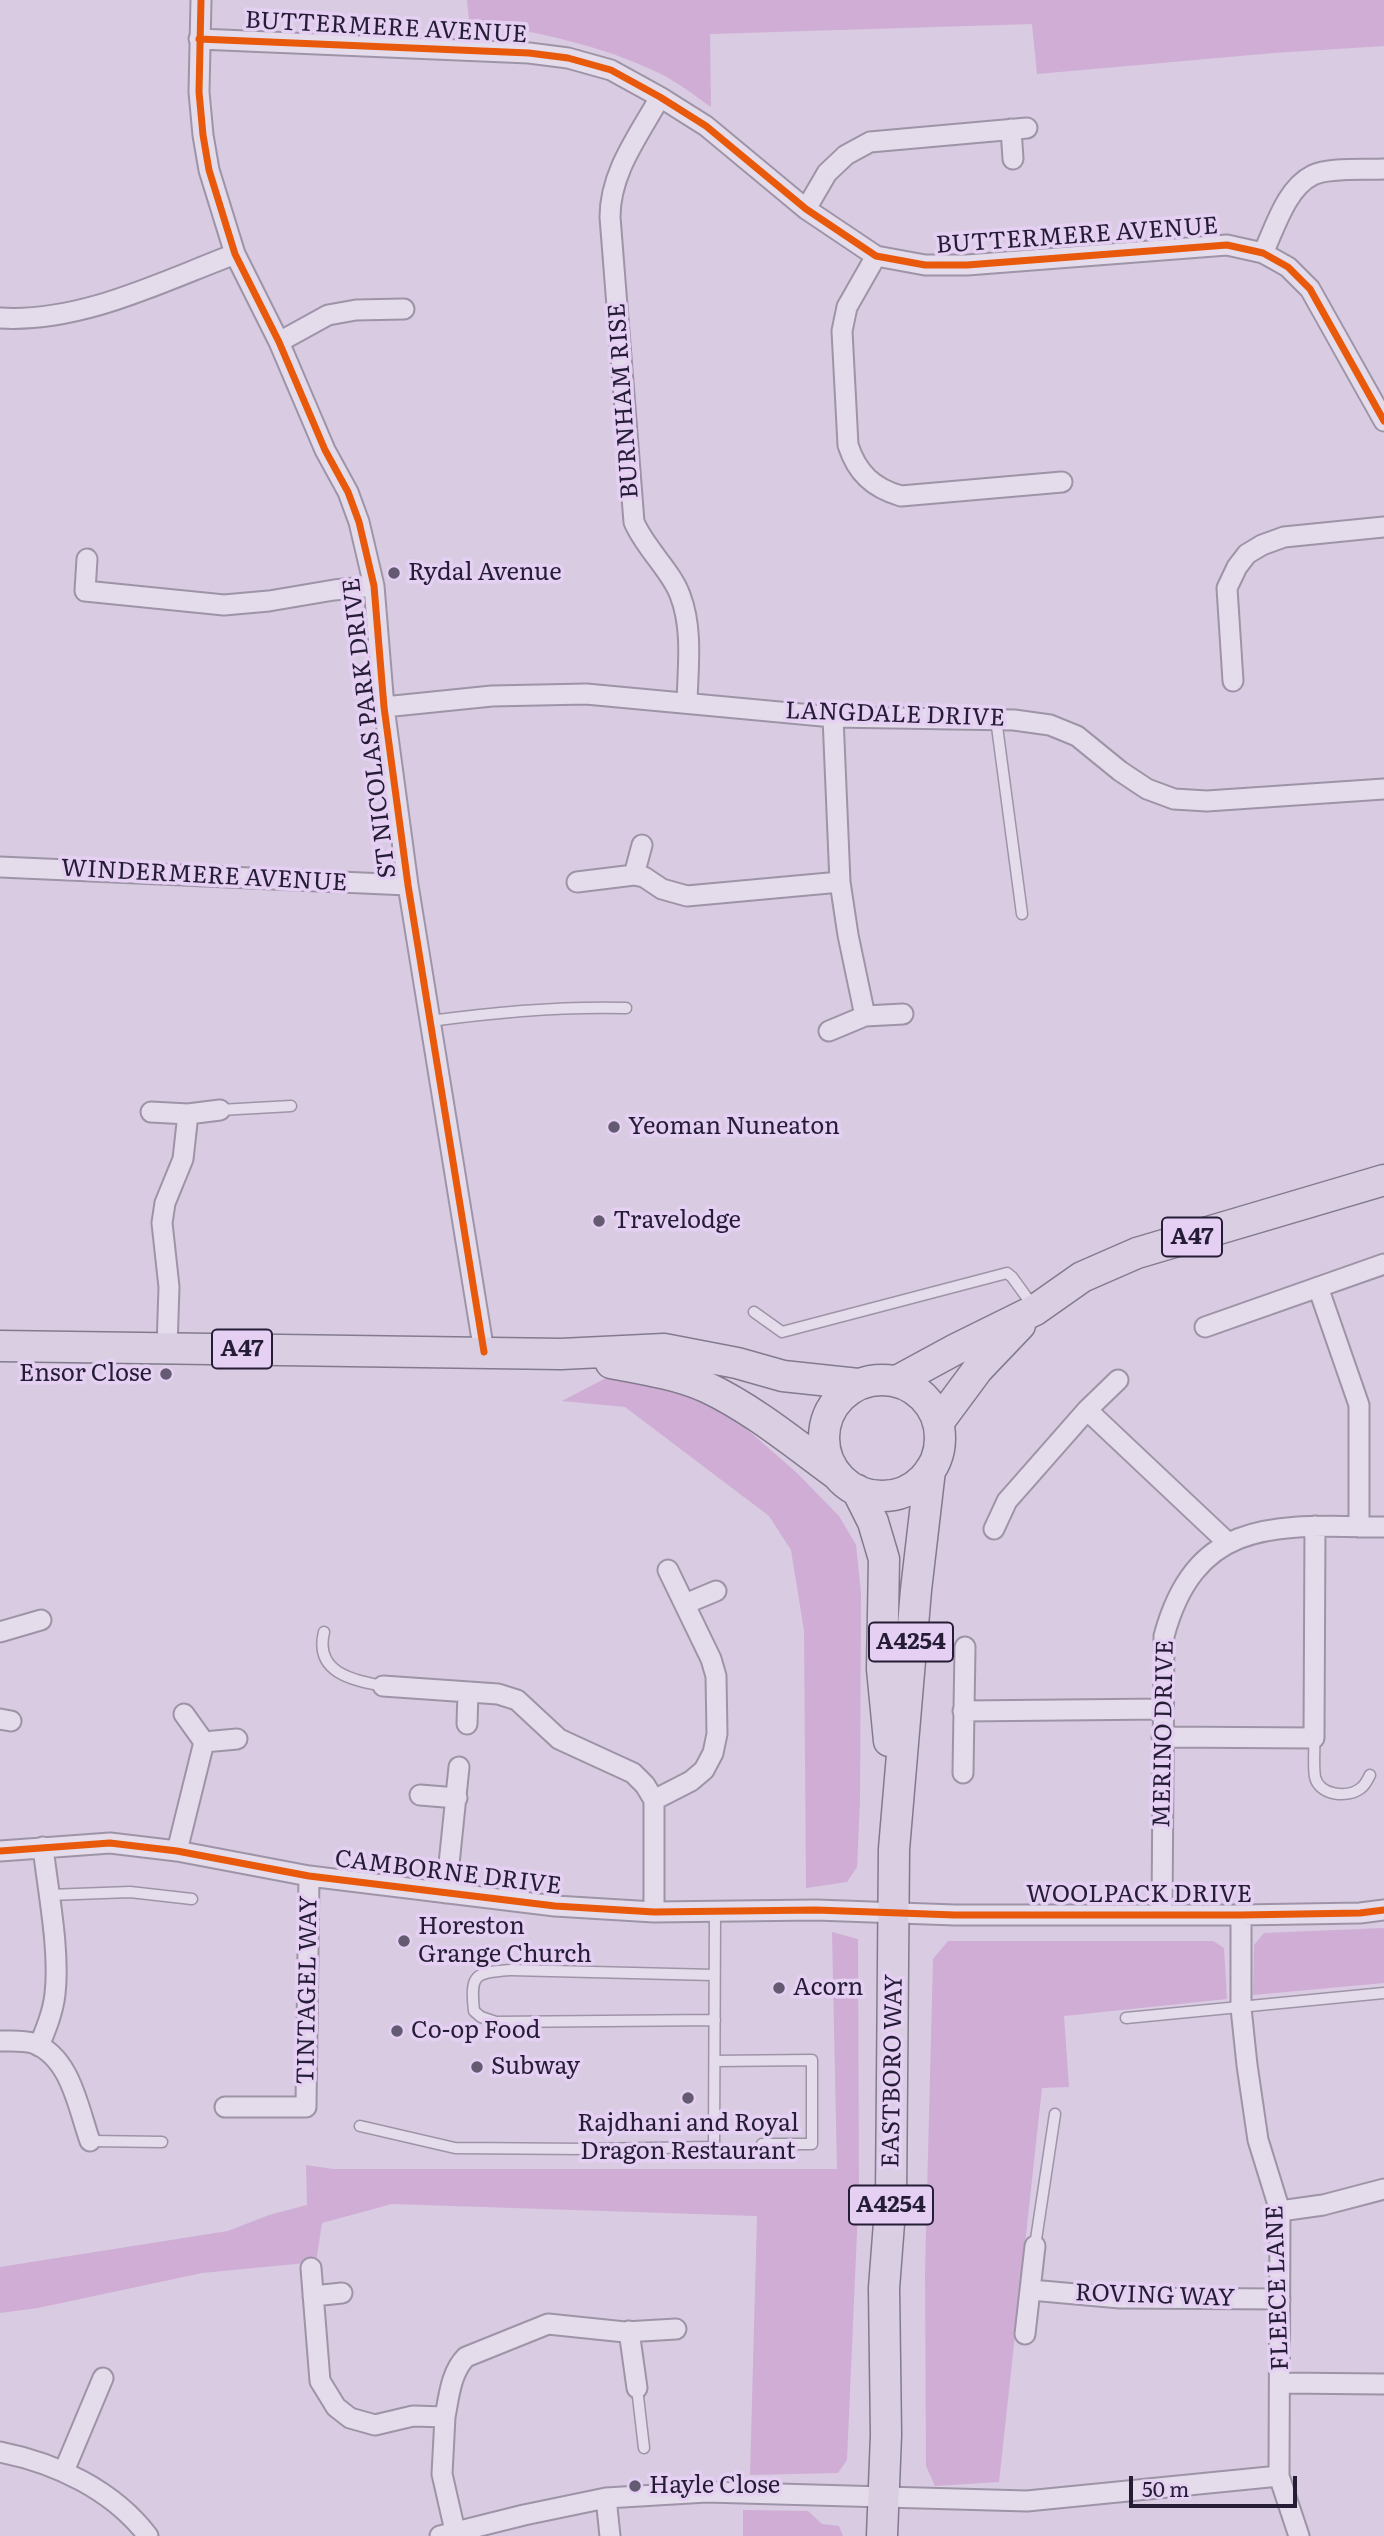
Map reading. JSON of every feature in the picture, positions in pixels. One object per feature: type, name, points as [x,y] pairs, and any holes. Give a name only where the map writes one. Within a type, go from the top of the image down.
[{"type":"main road","name":"A47","points":[[0,1346],[561,1354],[664,1349],[737,1363],[783,1376],[858,1384],[897,1381],[1035,1310],[1082,1277],[1137,1253],[1372,1184]]},
{"type":"main road","name":"A47","points":[[938,1423],[978,1369],[1035,1310]]},
{"type":"main road","name":"A47","points":[[561,1354],[666,1373],[706,1387],[761,1420],[847,1482],[880,1496],[902,1492],[922,1479],[930,1470]]},
{"type":"main road","points":[[897,1381],[924,1397],[938,1423],[940,1443],[930,1470]]},
{"type":"main road","points":[[847,1482],[827,1457],[824,1446],[825,1426],[830,1411],[841,1396],[858,1384]]},
{"type":"main road","name":"A4254","points":[[896,1815],[916,1590],[930,1470]]},
{"type":"main road","name":"A4254","points":[[847,1482],[873,1522],[884,1559],[882,1669],[896,1815]]},
{"type":"main road","name":"EASTBORO WAY","points":[[882,2536],[886,2435],[884,2288],[891,2197],[896,1815]]},
{"type":"street","name":"ST NICOLAS PARK DRIVE","points":[[201,0],[199,39],[203,135],[209,170],[235,254],[279,342],[325,450],[348,492],[359,522],[374,586],[384,707],[408,885],[484,1352]]},
{"type":"street","name":"BUTTERMERE AVENUE","points":[[199,39],[529,53],[568,58],[611,69],[706,126],[806,209],[876,256],[925,265],[967,265],[1227,245],[1263,253],[1288,267],[1310,289],[1384,421]]},
{"type":"street","name":"BURNHAM RISE","points":[[660,97],[623,162],[613,188],[610,217],[634,522],[641,539],[680,593],[688,631],[687,702]]},
{"type":"street","points":[[806,209],[827,173],[846,155],[870,142],[1019,129],[1013,159]]},
{"type":"street","points":[[1263,253],[1293,192],[1301,183],[1314,174],[1325,172],[1384,169]]},
{"type":"street","points":[[0,318],[63,314],[108,302],[235,254]]},
{"type":"street","points":[[876,256],[847,307],[842,331],[848,445],[854,463],[862,475],[888,492],[901,496],[1062,482]]},
{"type":"street","points":[[279,342],[328,315],[356,310],[404,309]]},
{"type":"street","points":[[1233,681],[1227,588],[1247,554],[1284,537],[1384,527]]},
{"type":"street","points":[[87,559],[85,591],[224,605],[374,586]]},
{"type":"street","name":"LANGDALE DRIVE","points":[[384,707],[492,696],[586,694],[833,716],[996,719],[1050,725],[1077,736],[1119,771],[1147,789],[1174,799],[1208,801],[1384,789]]},
{"type":"street","points":[[833,716],[840,882],[865,1017]]},
{"type":"street","points":[[634,875],[642,845]]},
{"type":"street","name":"WINDERMERE AVENUE","points":[[0,867],[408,885]]},
{"type":"street","points":[[577,882],[634,875],[644,877],[662,889],[687,896],[840,882]]},
{"type":"street","points":[[829,1031],[865,1017],[903,1014]]},
{"type":"street","points":[[151,1112],[188,1114],[220,1110]]},
{"type":"street","points":[[167,1348],[169,1287],[162,1223],[165,1203],[183,1159],[188,1114]]},
{"type":"street","points":[[1205,1327],[1384,1264]]},
{"type":"street","points":[[1318,1287],[1359,1405],[1359,1527]]},
{"type":"street","points":[[994,1529],[1007,1501],[1087,1410],[1118,1380]]},
{"type":"street","points":[[1087,1410],[1227,1542]]},
{"type":"street","points":[[1162,1737],[1314,1738],[1315,1526]]},
{"type":"street","name":"MERINO DRIVE","points":[[1162,1914],[1164,1636],[1171,1609],[1194,1572],[1227,1542],[1251,1533],[1279,1528],[1384,1527]]},
{"type":"street","points":[[654,1800],[691,1781],[704,1770],[713,1753],[717,1734],[716,1676],[711,1659],[668,1570]]},
{"type":"street","points":[[685,1604],[716,1591]]},
{"type":"street","points":[[0,1632],[41,1620]]},
{"type":"street","points":[[962,1773],[965,1647]]},
{"type":"street","points":[[383,1686],[498,1694],[517,1700],[559,1739],[633,1773],[645,1785],[654,1800],[654,1912]]},
{"type":"street","points":[[467,1724],[468,1692]]},
{"type":"street","points":[[963,1711],[1162,1709]]},
{"type":"street","points":[[177,1851],[204,1742],[184,1714]]},
{"type":"street","points":[[204,1742],[237,1739]]},
{"type":"street","points":[[446,1893],[459,1767]]},
{"type":"street","points":[[420,1795],[457,1798]]},
{"type":"street","name":"CAMBORNE DRIVE","points":[[0,1852],[110,1843],[177,1851],[309,1876],[555,1906],[654,1912],[894,1913]]},
{"type":"street","points":[[39,2046],[49,2021],[55,1994],[55,1955],[43,1847]]},
{"type":"street","name":"TINTAGEL WAY","points":[[225,2107],[306,2107],[309,1876]]},
{"type":"street","name":"WOOLPACK DRIVE","points":[[894,1913],[1241,1915],[1360,1913],[1384,1910]]},
{"type":"street","name":"FLEECE LANE","points":[[1241,1915],[1241,2008],[1258,2140],[1280,2211],[1279,2476],[1300,2536]]},
{"type":"street","points":[[0,2041],[30,2042],[61,2064],[90,2141]]},
{"type":"street","points":[[1280,2211],[1323,2205],[1384,2189]]},
{"type":"street","points":[[1024,2334],[1035,2246]]},
{"type":"street","points":[[311,2268],[320,2381],[336,2406],[350,2418],[374,2425],[414,2416],[445,2417]]},
{"type":"street","name":"ROVING WAY","points":[[1031,2290],[1120,2298],[1280,2299]]},
{"type":"street","points":[[313,2296],[342,2293]]},
{"type":"street","points":[[676,2329],[629,2331],[548,2324],[466,2357],[459,2365],[449,2392],[445,2417],[442,2474],[448,2533],[606,2498],[707,2492],[1027,2501],[1279,2476]]},
{"type":"street","points":[[629,2331],[637,2388]]},
{"type":"street","points":[[64,2471],[103,2378]]},
{"type":"street","points":[[1281,2383],[1384,2384]]},
{"type":"street","points":[[0,2452],[26,2457],[64,2471],[101,2492],[141,2533]]},
{"type":"street","points":[[606,2498],[610,2536]]},
{"type":"lane","points":[[996,719],[1022,914]]},
{"type":"lane","points":[[430,1021],[524,1009],[580,1006],[626,1008]]},
{"type":"lane","points":[[220,1110],[291,1106]]},
{"type":"lane","points":[[754,1312],[782,1332],[1007,1273],[1035,1310]]},
{"type":"lane","points":[[324,1632],[321,1642],[324,1655],[337,1672],[354,1681],[383,1686]]},
{"type":"lane","points":[[1314,1738],[1315,1778],[1321,1789],[1331,1793],[1348,1793],[1361,1789],[1370,1775]]},
{"type":"lane","points":[[48,1895],[130,1892],[192,1899]]},
{"type":"lane","points":[[360,2126],[455,2148],[715,2147],[715,1911]]},
{"type":"lane","points":[[713,1975],[511,1970],[478,1975],[471,1987],[474,2011],[481,2017],[496,2022],[715,2020]]},
{"type":"lane","points":[[1126,2018],[1384,1993]]},
{"type":"lane","points":[[715,2061],[812,2060],[812,2144],[762,2144]]},
{"type":"lane","points":[[1035,2246],[1055,2114]]},
{"type":"lane","points":[[90,2141],[162,2142]]},
{"type":"lane","points":[[637,2388],[644,2448]]},
{"type":"shaded area","points":[[467,0],[1384,0],[1384,46],[1037,74],[1032,24],[710,34],[711,107],[681,85],[614,54],[543,35],[469,21]]},
{"type":"shaded area","points":[[606,1378],[685,1393],[726,1411],[797,1473],[839,1516],[856,1545],[861,1593],[860,1802],[857,1867],[847,1882],[806,1888],[804,1631],[791,1550],[769,1516],[625,1407],[562,1401]]},
{"type":"shaded area","points":[[1384,1928],[1384,1983],[1253,1995],[1254,1945],[1264,1933]]},
{"type":"shaded area","points":[[832,1932],[858,1939],[859,2186],[847,2460],[838,2473],[750,2475],[757,2216],[392,2204],[322,2223],[316,2262],[202,2273],[38,2308],[0,2313],[0,2267],[228,2231],[269,2215],[307,2205],[306,2165],[333,2169],[837,2169]]},
{"type":"shaded area","points":[[948,1941],[1213,1941],[1224,1948],[1227,1999],[1064,2016],[1069,2087],[1042,2088],[999,2482],[935,2486],[926,2466],[925,2272],[933,1959]]},
{"type":"shaded area","points":[[743,2510],[808,2511],[822,2524],[839,2526],[843,2536],[743,2536]]},
{"type":"cycle path","points":[[201,0],[199,92],[209,170],[235,254],[279,342],[325,450],[348,492],[359,522],[374,586],[384,707],[408,885],[484,1352]]},
{"type":"cycle path","points":[[199,39],[529,53],[568,58],[611,70],[706,126],[806,209],[876,256],[925,265],[967,265],[1227,245],[1263,253],[1288,267],[1310,289],[1384,421]]},
{"type":"cycle path","points":[[0,1851],[110,1843],[177,1851],[309,1876],[555,1906],[654,1912],[816,1910],[955,1915],[1241,1915],[1360,1913],[1384,1910]]},
{"type":"place","name":"Rydal Avenue","points":[[394,573]]},
{"type":"place","name":"Yeoman Nuneaton","points":[[614,1127]]},
{"type":"place","name":"Travelodge","points":[[599,1221]]},
{"type":"place","name":"Ensor Close","points":[[166,1374]]},
{"type":"place","name":"Horeston Grange Church","points":[[404,1941]]},
{"type":"place","name":"Acorn","points":[[779,1988]]},
{"type":"place","name":"Co-op Food","points":[[397,2031]]},
{"type":"place","name":"Subway","points":[[477,2067]]},
{"type":"place","name":"Rajdhani and Royal Dragon Restaurant","points":[[688,2098]]},
{"type":"place","name":"Hayle Close","points":[[635,2486]]}]
